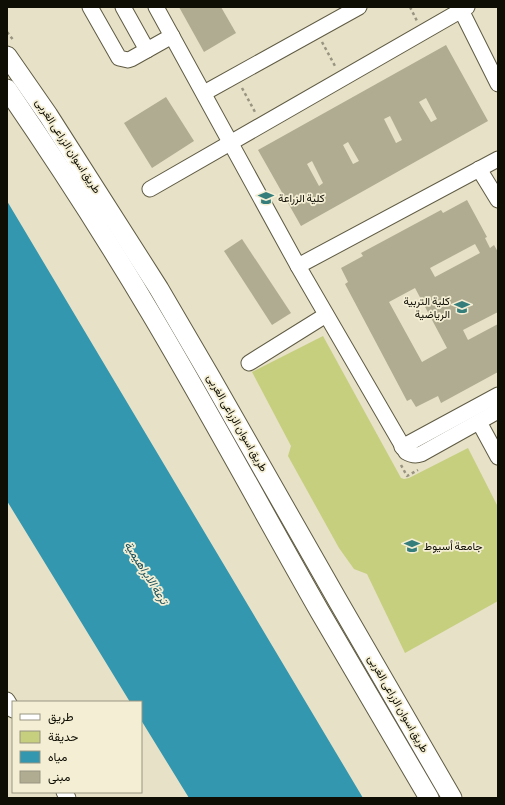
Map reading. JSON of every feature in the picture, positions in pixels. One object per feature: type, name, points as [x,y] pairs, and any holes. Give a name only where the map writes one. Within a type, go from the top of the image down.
[{"type":"main road","name":"طريق اسوان الزراعى الغربى","points":[[7,56],[52,122],[159,289],[212,378],[338,602],[452,798]]},
{"type":"main road","name":"طريق اسوان الزراعى الغربى","points":[[7,89],[104,236],[150,312],[194,387],[320,612],[429,798]]},
{"type":"street","points":[[90,7],[120,58],[128,60],[172,36]]},
{"type":"street","points":[[123,7],[147,50]]},
{"type":"street","points":[[156,7],[298,266],[406,452],[410,455],[416,456],[421,454],[498,411]]},
{"type":"street","points":[[204,93],[359,7]]},
{"type":"street","points":[[150,189],[464,9],[498,84]]},
{"type":"street","points":[[298,266],[498,158]]},
{"type":"street","points":[[479,168],[498,200]]},
{"type":"street","points":[[249,363],[326,315]]},
{"type":"street","points":[[402,447],[498,395]]},
{"type":"street","points":[[479,422],[498,457]]},
{"type":"path","points":[[316,31],[342,79]]},
{"type":"path","points":[[236,76],[261,125]]},
{"type":"green space","points":[[323,336],[401,478],[409,478],[468,448],[498,507],[498,601],[405,653],[367,574],[354,569],[339,548],[288,456],[291,446],[252,372]]},
{"type":"water","name":"ترعة الابراهيمية","points":[[7,201],[363,798],[189,798],[142,722],[142,701],[129,701],[7,501]]},
{"type":"building","points":[[179,7],[221,7],[236,33],[204,52]]},
{"type":"building","points":[[446,45],[488,121],[301,226],[258,150]],"holes":[[[426,98],[437,119],[431,122],[419,102]],[[390,116],[402,140],[396,143],[384,119]],[[348,142],[359,161],[353,164],[343,145]],[[312,161],[323,183],[319,186],[307,164]]]},
{"type":"building","points":[[166,97],[194,141],[152,168],[124,123]]},
{"type":"building","name":"كلية التربية الرياضية","points":[[467,200],[487,237],[485,238],[490,248],[494,245],[498,252],[498,312],[463,330],[468,340],[498,324],[498,372],[441,403],[438,396],[416,407],[411,399],[407,401],[345,284],[348,282],[341,268],[363,256],[361,253],[441,210],[443,213]],"holes":[[[475,244],[480,253],[435,277],[430,268]],[[415,288],[447,348],[422,362],[389,302]]]},
{"type":"building","points":[[242,239],[291,313],[272,325],[224,251]]},
{"type":"place","name":"كلية الزراعة","points":[[266,198]]},
{"type":"place","name":"كلية التربية الرياضية","points":[[462,307]]},
{"type":"place","name":"جامعة أسيوط","points":[[412,546]]}]
